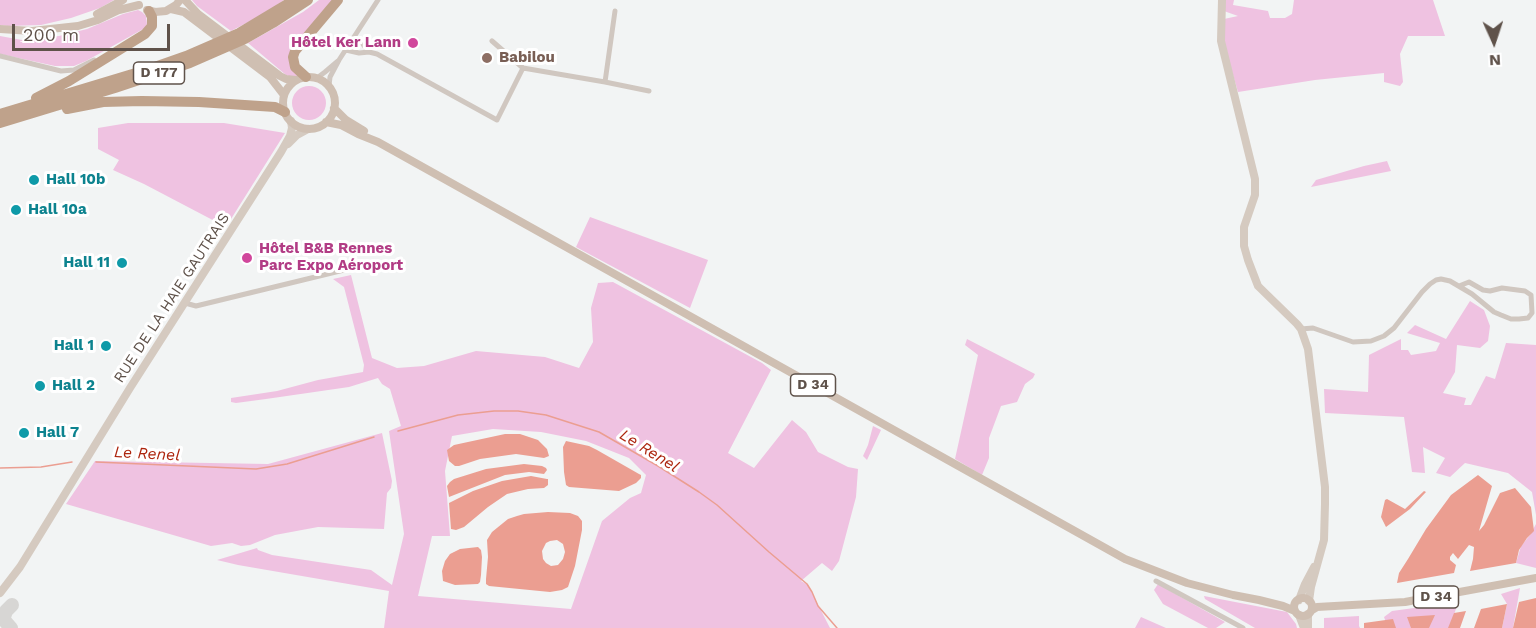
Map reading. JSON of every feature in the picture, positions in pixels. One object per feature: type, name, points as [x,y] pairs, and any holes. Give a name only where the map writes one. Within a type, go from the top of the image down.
[{"type":"highway","name":"D 177","points":[[0,112],[140,72],[186,56],[239,33],[294,0]]},
{"type":"highway","name":"D 177","points":[[0,125],[190,63],[245,39],[308,0]]},
{"type":"highway","points":[[306,78],[295,67],[293,57],[295,51],[338,0]]},
{"type":"highway","points":[[0,112],[50,91],[149,31],[152,26],[150,11]]},
{"type":"highway","points":[[0,125],[72,108],[115,101],[199,102],[275,107],[282,110],[288,117]]},
{"type":"main road","points":[[68,26],[105,11],[123,0]]},
{"type":"main road","points":[[3,31],[32,31],[88,23],[137,2],[150,11],[161,12],[171,9],[180,0]]},
{"type":"main road","points":[[185,0],[211,28]]},
{"type":"main road","points":[[1222,0],[1221,41],[1255,179],[1255,195],[1243,235],[1246,253],[1258,286],[1301,329],[1308,349],[1325,487],[1325,532],[1321,556],[1304,607],[1306,628]]},
{"type":"main road","points":[[171,9],[184,12],[211,28],[249,57],[286,79],[306,78],[329,86],[334,96],[331,117],[320,126],[308,129],[297,126],[288,117],[283,106],[284,95],[289,87],[306,78]]},
{"type":"main road","points":[[249,57],[270,77],[284,95]]},
{"type":"main road","name":"D 34","points":[[334,108],[346,120],[378,142],[1125,560],[1210,589],[1304,607],[1405,602],[1536,578]]},
{"type":"main road","name":"RUE DE LA HAIE GAUTRAIS","points":[[0,593],[20,567],[282,152],[292,128],[288,117]]},
{"type":"main road","name":"D 34","points":[[326,122],[341,125],[378,142]]},
{"type":"main road","name":"RUE DE LA HAIE GAUTRAIS","points":[[282,152],[297,135],[308,129]]},
{"type":"street","points":[[329,86],[330,77],[339,60],[378,0]]},
{"type":"street","points":[[605,82],[615,11]]},
{"type":"street","points":[[0,56],[69,71],[138,38]]},
{"type":"street","points":[[353,38],[362,43],[369,52]]},
{"type":"street","points":[[492,41],[523,68],[649,91]]},
{"type":"street","points":[[346,50],[369,52],[386,59],[497,120],[523,68]]},
{"type":"street","points":[[306,78],[325,72],[339,60]]},
{"type":"street","points":[[185,303],[196,306],[344,270]]},
{"type":"street","points":[[1301,329],[1313,328],[1353,342],[1371,341],[1384,336],[1394,328],[1422,292],[1436,280],[1444,279],[1472,294],[1494,312],[1511,319],[1528,318],[1533,313],[1531,296],[1525,291],[1502,288],[1483,290],[1468,282],[1459,286]]},
{"type":"street","points":[[1156,581],[1243,628]]},
{"type":"shaded area","points":[[0,0],[114,0],[100,8],[71,18],[41,25],[8,26],[0,25]]},
{"type":"shaded area","points":[[192,0],[284,0],[266,13],[231,31]]},
{"type":"shaded area","points":[[319,0],[336,0],[297,43],[299,77],[286,75],[248,43],[303,12]]},
{"type":"shaded area","points":[[1222,0],[1234,0],[1233,5],[1268,11],[1270,18],[1285,18],[1292,14],[1294,0],[1433,0],[1445,36],[1408,36],[1400,54],[1403,82],[1400,86],[1384,82],[1384,73],[1315,80],[1238,92],[1225,47],[1224,19],[1238,16],[1221,10]]},
{"type":"shaded area","points":[[138,10],[146,16],[145,28],[74,66],[55,66],[0,54],[0,36],[22,40],[59,36],[87,29]]},
{"type":"shaded area","points":[[309,86],[321,91],[326,103],[321,115],[309,120],[297,115],[292,103],[297,91]]},
{"type":"shaded area","points":[[128,123],[224,123],[285,133],[226,227],[113,170],[119,160],[98,149],[98,128]]},
{"type":"shaded area","points":[[1387,161],[1391,171],[1311,187],[1316,180]]},
{"type":"shaded area","points":[[590,217],[708,260],[690,308],[576,247]]},
{"type":"shaded area","points":[[351,275],[372,358],[397,368],[424,366],[476,351],[545,357],[579,368],[593,342],[591,308],[598,283],[613,282],[762,363],[771,370],[728,453],[754,468],[792,420],[806,432],[818,452],[848,467],[858,469],[856,497],[839,561],[832,571],[822,563],[801,581],[808,585],[830,628],[384,628],[389,591],[217,560],[257,548],[272,555],[371,570],[392,585],[404,534],[389,431],[401,426],[390,389],[378,378],[349,387],[231,402],[231,398],[277,391],[318,380],[363,372],[364,365],[344,287],[333,279]],"holes":[[[493,429],[541,432],[586,441],[629,458],[646,475],[641,493],[630,498],[602,521],[571,609],[418,596],[432,536],[450,536],[445,471],[452,436]]]},
{"type":"shaded area","points":[[1470,301],[1484,310],[1490,326],[1488,341],[1480,348],[1457,345],[1455,372],[1443,393],[1466,398],[1464,405],[1471,405],[1486,376],[1495,379],[1506,343],[1536,345],[1536,515],[1532,492],[1508,473],[1465,463],[1450,477],[1436,473],[1445,458],[1423,447],[1425,473],[1412,472],[1404,417],[1325,413],[1324,389],[1368,392],[1369,355],[1401,339],[1401,350],[1408,350],[1411,355],[1436,351],[1440,343],[1407,333],[1415,325],[1446,339]]},
{"type":"shaded area","points":[[967,339],[1035,374],[1025,384],[1017,402],[1001,406],[989,438],[989,458],[982,475],[955,459],[978,355],[965,345]]},
{"type":"shaded area","points":[[873,426],[881,430],[867,460],[863,456]]},
{"type":"shaded area","points":[[382,433],[392,481],[387,493],[384,529],[318,527],[275,535],[250,545],[241,546],[232,543],[211,546],[66,504],[95,461],[268,464]]},
{"type":"shaded area","points":[[505,434],[520,434],[538,440],[547,449],[549,456],[544,458],[516,454],[480,459],[459,466],[449,461],[447,450],[454,445]]},
{"type":"shaded area","points":[[566,441],[589,446],[641,475],[641,478],[619,491],[569,487],[566,485],[564,472],[563,447]]},
{"type":"shaded area","points":[[524,464],[542,466],[547,470],[544,474],[529,472],[505,475],[449,497],[447,486],[454,479],[486,469]]},
{"type":"shaded area","points":[[1478,475],[1492,486],[1479,531],[1500,493],[1515,488],[1531,507],[1534,531],[1519,550],[1516,563],[1470,571],[1474,547],[1469,545],[1458,559],[1453,553],[1450,557],[1456,565],[1454,573],[1397,583],[1399,573],[1426,529],[1451,495]]},
{"type":"shaded area","points":[[531,476],[548,479],[548,485],[544,488],[507,494],[464,527],[451,529],[449,503],[473,491],[502,481]]},
{"type":"shaded area","points":[[1424,491],[1426,492],[1410,509],[1386,527],[1381,517],[1385,500],[1405,509]]},
{"type":"shaded area","points":[[570,513],[578,516],[582,521],[575,566],[568,587],[550,592],[486,584],[487,540],[492,532],[508,519],[524,514]],"holes":[[[557,540],[563,544],[565,552],[558,565],[551,566],[546,563],[542,551],[546,543]]]},
{"type":"shaded area","points":[[1536,524],[1536,568],[1516,563],[1521,546]]},
{"type":"shaded area","points":[[478,547],[482,557],[478,584],[455,585],[443,581],[442,571],[450,554],[460,549]]},
{"type":"shaded area","points":[[1158,584],[1225,622],[1216,628],[1208,628],[1163,604],[1154,590]]},
{"type":"shaded area","points":[[1520,588],[1513,628],[1502,628],[1507,604],[1501,594]]},
{"type":"shaded area","points":[[1204,596],[1287,612],[1297,628],[1255,628],[1205,599]]},
{"type":"shaded area","points":[[1536,598],[1536,628],[1513,628],[1519,602]]},
{"type":"shaded area","points":[[1458,602],[1450,628],[1388,628],[1384,617],[1392,611]]},
{"type":"shaded area","points":[[1507,604],[1502,628],[1474,628],[1481,609]]},
{"type":"shaded area","points":[[1466,611],[1460,628],[1448,628],[1454,613]]},
{"type":"shaded area","points":[[1435,615],[1429,628],[1411,628],[1407,617]]},
{"type":"shaded area","points":[[1359,616],[1360,628],[1324,628],[1324,618]]},
{"type":"shaded area","points":[[1141,617],[1166,628],[1135,628]]},
{"type":"shaded area","points":[[1393,619],[1396,628],[1364,628],[1364,623]]},
{"type":"waterway","name":"Le Renel","points":[[398,431],[458,415],[518,411],[546,415],[599,432],[658,466],[717,505],[807,584],[818,606],[837,628]]},
{"type":"waterway","name":"Le Renel","points":[[96,462],[256,469],[287,464],[374,437]]},
{"type":"waterway","name":"Le Renel","points":[[0,468],[41,467],[72,462]]},
{"type":"taxiway","points":[[11,628],[4,617],[12,605]]},
{"type":"place","name":"Hôtel Ker Lann","points":[[413,43]]},
{"type":"place","name":"Babilou","points":[[487,58]]},
{"type":"place","name":"Hall 10b","points":[[34,180]]},
{"type":"place","name":"Hall 10a","points":[[16,210]]},
{"type":"place","name":"Hôtel B&B Rennes Parc Expo Aéroport","points":[[247,258]]},
{"type":"place","name":"Hall 11","points":[[122,263]]},
{"type":"place","name":"Hall 1","points":[[106,346]]},
{"type":"place","name":"Hall 2","points":[[40,386]]},
{"type":"place","name":"Hall 7","points":[[24,433]]}]
